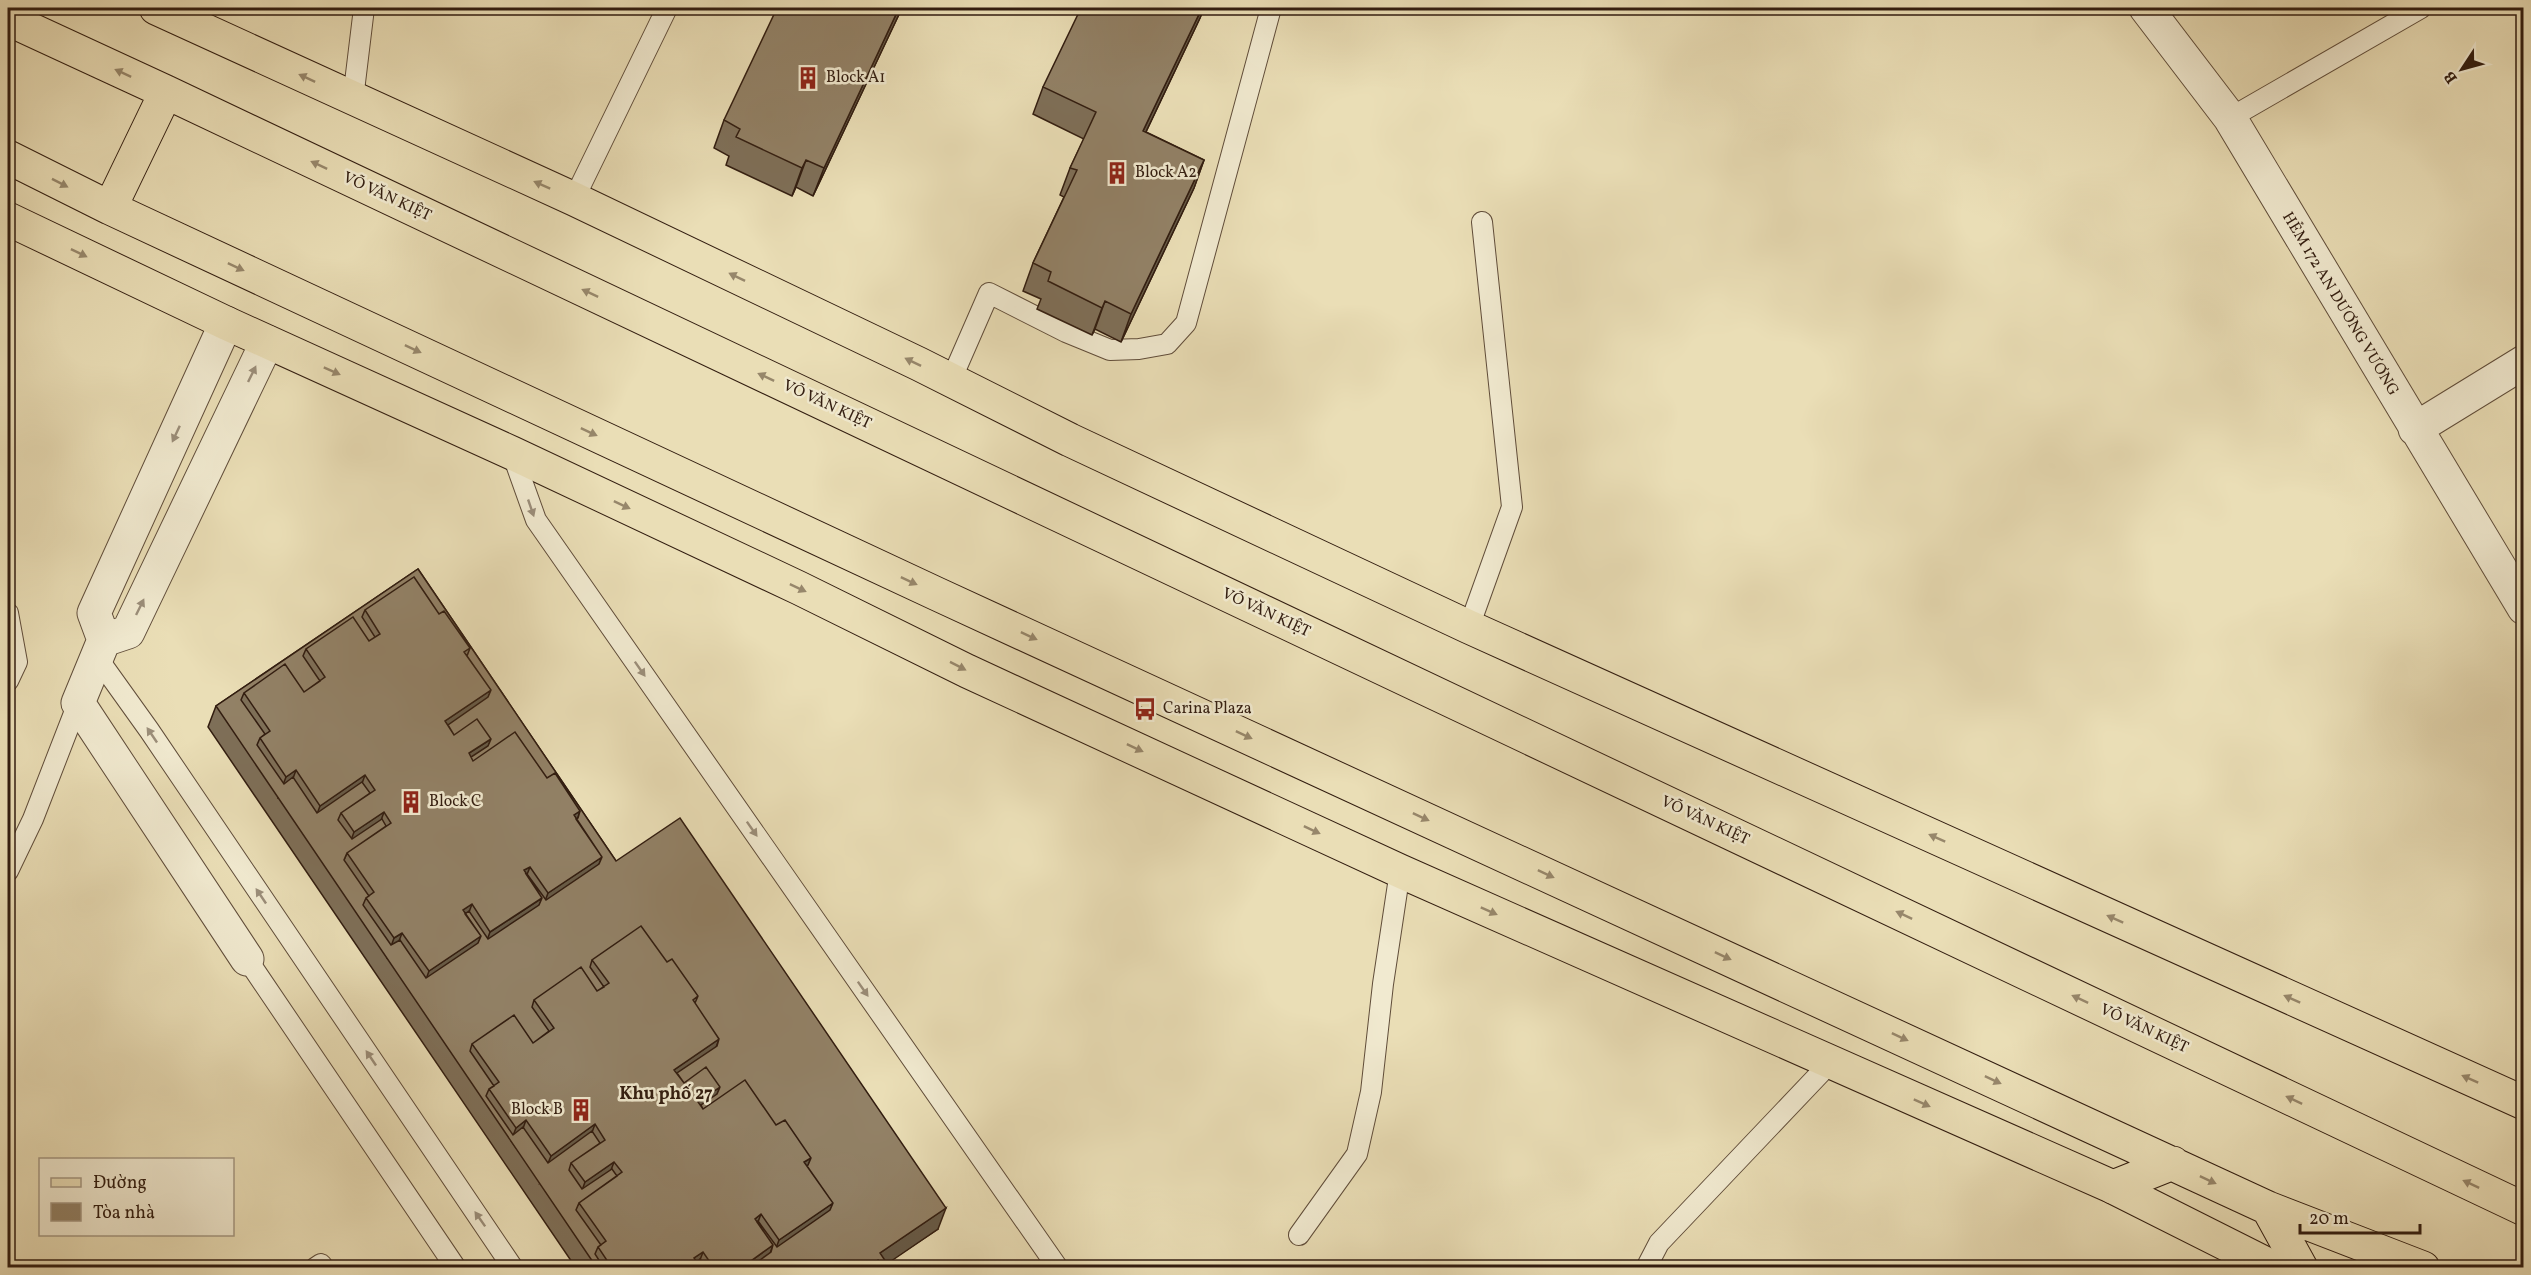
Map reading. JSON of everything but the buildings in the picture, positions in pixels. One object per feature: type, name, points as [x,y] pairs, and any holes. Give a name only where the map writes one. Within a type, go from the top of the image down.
[{"type":"main road","points":[[156,8],[574,199],[1070,440],[1469,627],[2523,1103]]},
{"type":"main road","name":"VÕ VĂN KIỆT","points":[[8,20],[166,92],[2523,1209]]},
{"type":"main road","points":[[110,208],[166,92]]},
{"type":"main road","points":[[8,157],[110,208],[938,594],[2268,1208],[2423,1268]]},
{"type":"main road","points":[[8,219],[226,323],[512,453],[799,588],[978,676],[1400,871],[2113,1188],[2274,1268]]},
{"type":"main road","points":[[2113,1188],[2173,1163]]},
{"type":"main road","points":[[2268,1208],[2301,1268]]},
{"type":"street","name":"HẺM 172 AN DƯƠNG VƯƠNG","points":[[2146,8],[2230,118],[2523,608]]},
{"type":"street","points":[[226,323],[94,613],[100,648],[78,703],[247,959]]},
{"type":"street","points":[[100,648],[128,632],[267,342]]},
{"type":"street","points":[[2415,429],[2523,362]]},
{"type":"street","points":[[191,400],[230,419]]},
{"type":"lane","points":[[353,99],[364,8]]},
{"type":"lane","points":[[574,199],[667,8]]},
{"type":"lane","points":[[951,381],[989,293],[1066,332],[1110,350],[1139,349],[1167,344],[1185,323],[1271,8]]},
{"type":"lane","points":[[2230,118],[2421,8]]},
{"type":"lane","points":[[1469,627],[1512,507],[1482,222]]},
{"type":"lane","points":[[512,453],[536,520],[1058,1268]]},
{"type":"lane","points":[[8,613],[17,662],[8,681]]},
{"type":"lane","points":[[100,648],[149,730],[513,1268]]},
{"type":"lane","points":[[8,871],[33,819],[78,703]]},
{"type":"lane","points":[[1299,1235],[1357,1154],[1371,1092],[1383,984],[1400,871]]},
{"type":"lane","points":[[247,959],[456,1268]]},
{"type":"lane","points":[[1646,1268],[1659,1243],[1830,1063]]},
{"type":"lane","points":[[315,1268],[321,1264],[324,1268]]},
{"type":"place","name":"Block A1","points":[[808,78]]},
{"type":"place","name":"Block A2","points":[[1117,173]]},
{"type":"place","name":"Carina Plaza","points":[[1145,709]]},
{"type":"place","name":"Block C","points":[[411,802]]},
{"type":"place","name":"Block B","points":[[581,1110]]},
{"type":"district","name":"Khu phố 27","points":[[666,1094]]}]
